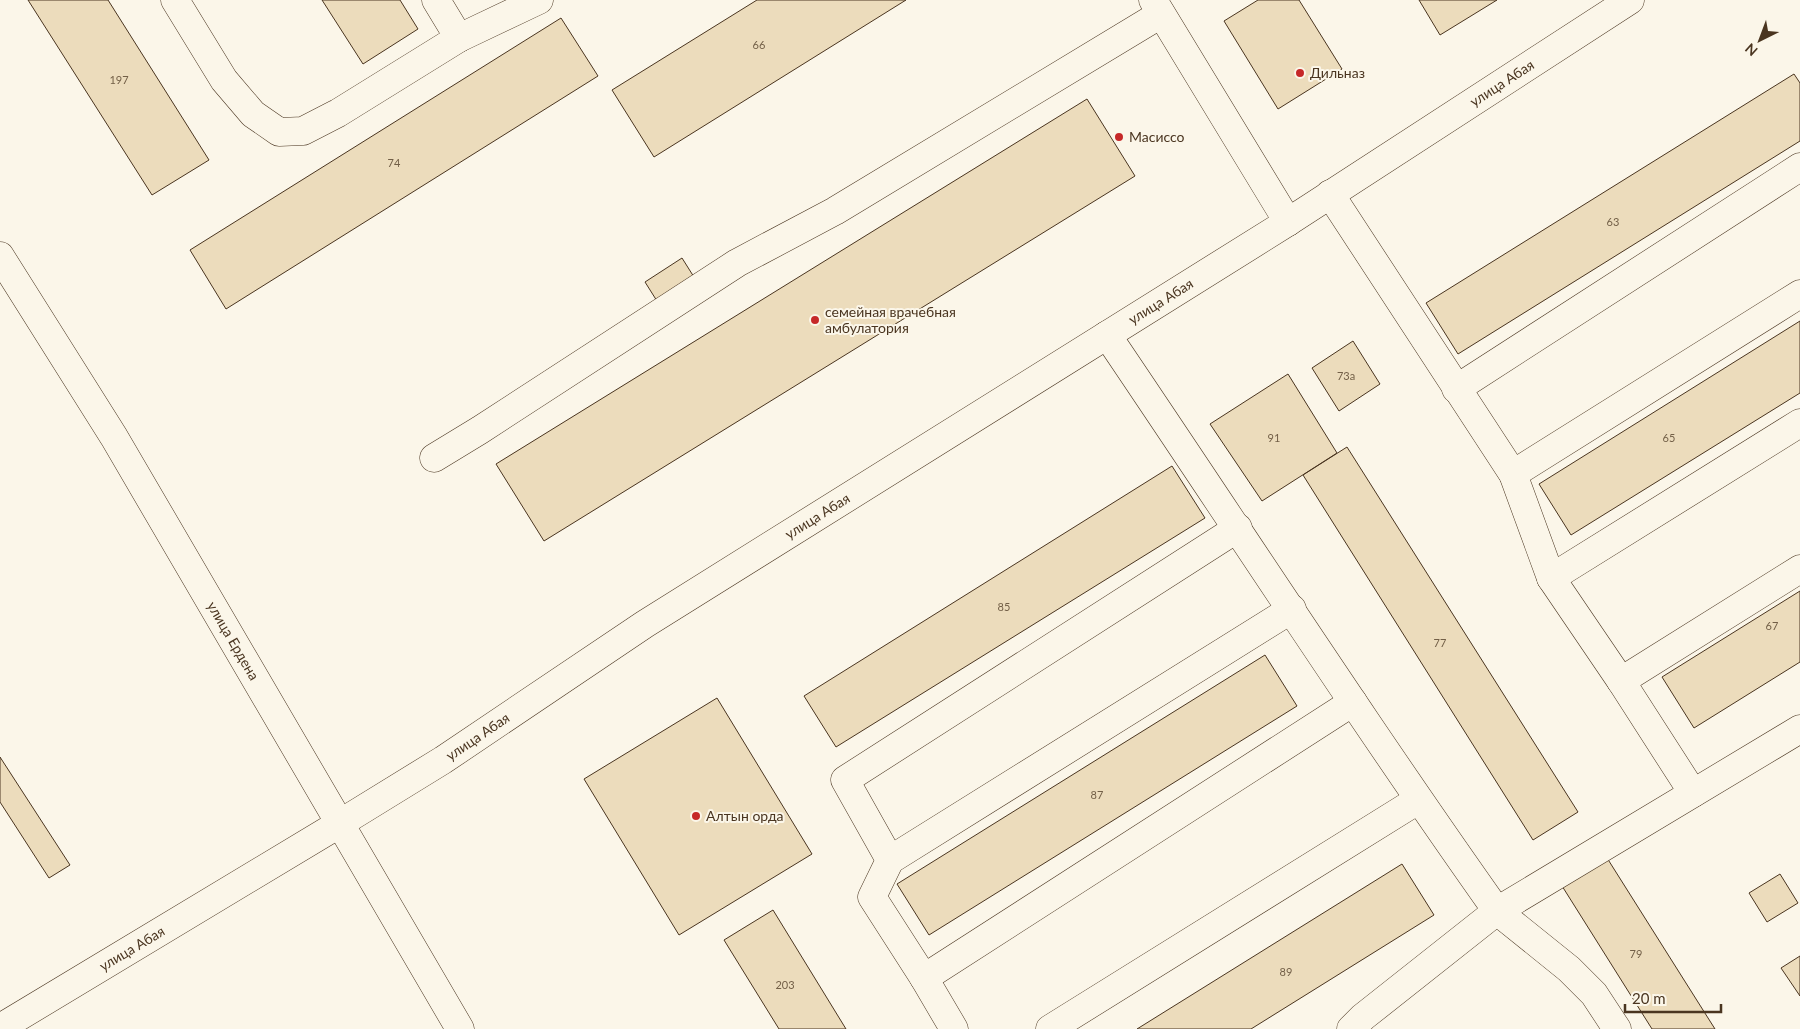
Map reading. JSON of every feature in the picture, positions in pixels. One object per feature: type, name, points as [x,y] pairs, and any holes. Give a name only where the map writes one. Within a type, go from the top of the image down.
[{"type":"street","points":[[175,0],[224,80],[253,114],[279,132],[303,131],[338,113],[459,38],[539,0]]},
{"type":"street","points":[[436,0],[459,38]]},
{"type":"street","name":"улица Абая","points":[[0,1028],[443,760],[645,624],[1288,222],[1630,0]]},
{"type":"street","points":[[434,458],[737,263],[835,211],[1157,7],[1288,222]]},
{"type":"street","points":[[1456,389],[1800,167]]},
{"type":"street","points":[[1330,194],[1513,474],[1550,578],[1621,680],[1693,793]]},
{"type":"street","name":"улица Ердена","points":[[0,256],[114,437],[460,1029]]},
{"type":"street","points":[[1513,474],[1800,294]]},
{"type":"street","points":[[1107,335],[1238,528],[1418,800],[1497,911],[1568,969],[1594,994],[1617,1029]]},
{"type":"street","points":[[1550,578],[1800,423]]},
{"type":"street","points":[[890,860],[845,780],[1238,528]]},
{"type":"street","points":[[1621,680],[1800,569]]},
{"type":"street","points":[[954,1029],[872,897],[890,860],[1292,610]]},
{"type":"street","points":[[924,978],[1354,702]]},
{"type":"street","points":[[1351,1029],[1363,1017],[1497,911],[1800,729]]},
{"type":"street","points":[[1050,1029],[1418,800]]},
{"type":"building","points":[[28,0],[108,0],[209,160],[152,195]]},
{"type":"building","points":[[322,0],[400,0],[418,29],[363,64]]},
{"type":"building","points":[[757,0],[906,0],[654,157],[612,90]]},
{"type":"building","points":[[1258,0],[1299,0],[1342,69],[1278,109],[1224,21]]},
{"type":"building","points":[[1419,0],[1497,0],[1440,35]]},
{"type":"building","points":[[561,18],[598,76],[226,309],[190,250]]},
{"type":"building","points":[[1794,74],[1800,83],[1800,141],[1458,354],[1426,303]]},
{"type":"building","name":"семейная врачебная амбулатория","points":[[1087,99],[1135,176],[544,541],[496,464]]},
{"type":"building","points":[[682,258],[699,285],[662,309],[645,282]]},
{"type":"building","points":[[1800,321],[1800,393],[1571,535],[1539,484]]},
{"type":"building","points":[[1353,341],[1380,384],[1339,411],[1312,368]]},
{"type":"building","points":[[1288,374],[1337,453],[1262,501],[1210,424]]},
{"type":"building","points":[[1347,447],[1578,812],[1533,840],[1303,475]]},
{"type":"building","points":[[1172,466],[1205,518],[836,747],[804,696]]},
{"type":"building","points":[[1800,591],[1800,662],[1694,728],[1662,677]]},
{"type":"building","points":[[1265,655],[1297,706],[929,935],[897,884]]},
{"type":"building","points":[[717,698],[812,854],[679,935],[584,779]]},
{"type":"building","points":[[0,757],[70,865],[49,878],[0,802]]},
{"type":"building","points":[[1602,850],[1715,1029],[1652,1029],[1557,878]]},
{"type":"building","points":[[1402,864],[1434,915],[1251,1029],[1137,1029]]},
{"type":"building","points":[[1780,874],[1798,903],[1767,922],[1749,893]]},
{"type":"building","points":[[773,910],[846,1029],[779,1029],[724,940]]},
{"type":"building","points":[[1800,956],[1800,996],[1781,968]]},
{"type":"place","name":"Дильназ","points":[[1300,73]]},
{"type":"place","name":"Масиссо","points":[[1119,137]]},
{"type":"place","name":"семейная врачебная амбулатория","points":[[815,320]]},
{"type":"place","name":"Алтын орда","points":[[696,816]]}]
